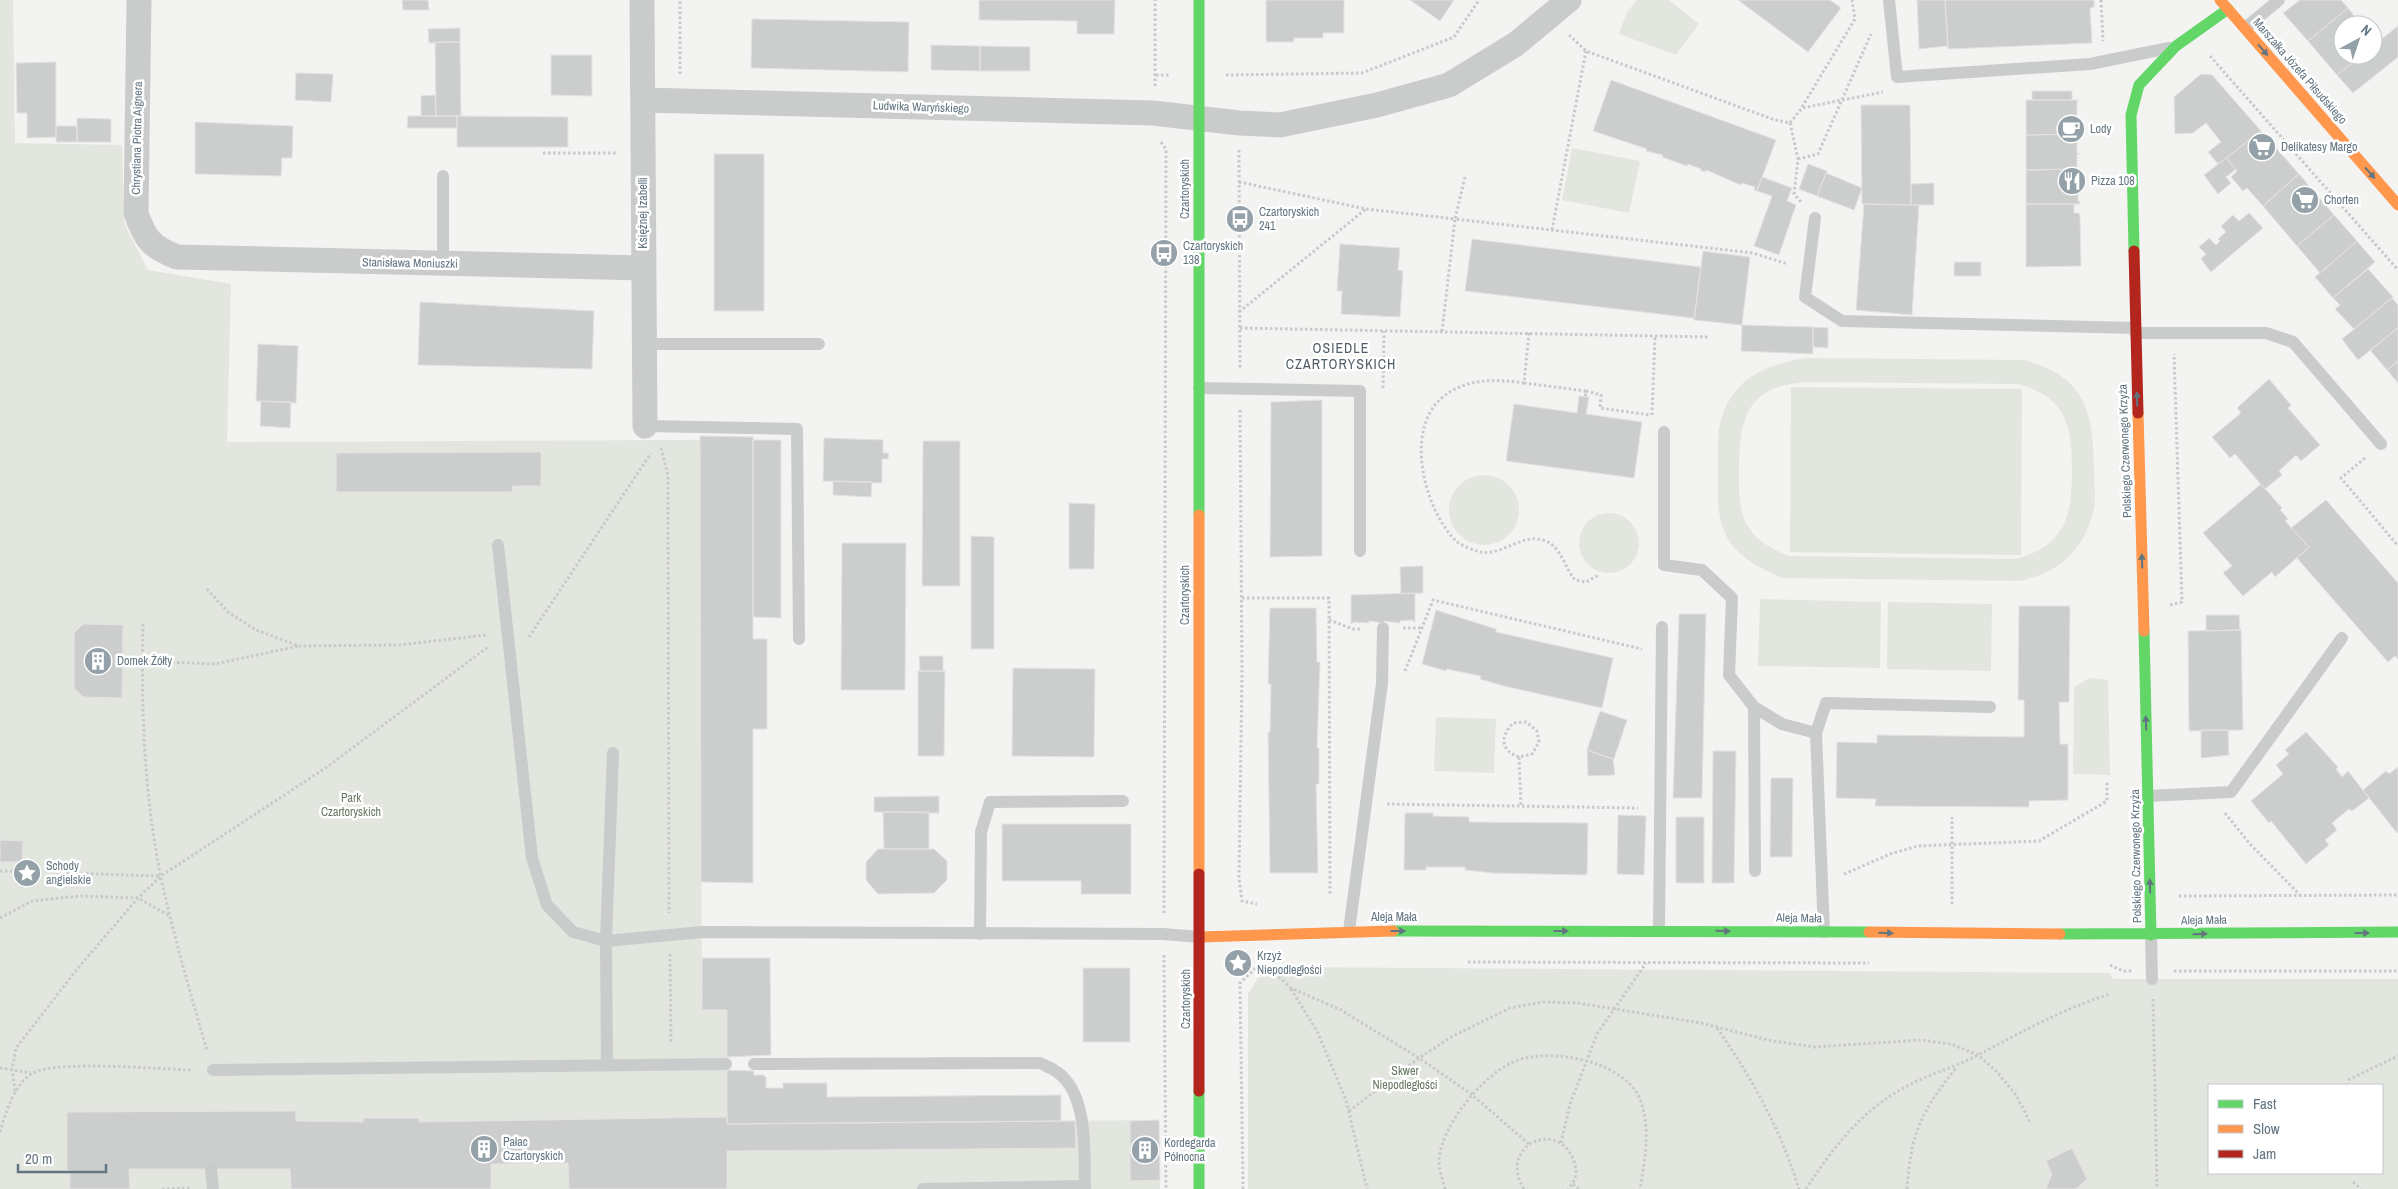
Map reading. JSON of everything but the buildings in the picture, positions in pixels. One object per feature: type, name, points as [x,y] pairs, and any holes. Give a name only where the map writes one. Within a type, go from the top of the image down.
[{"type":"street","name":"Chrystiana Piotra Aignera","points":[[139,0],[136,213],[143,234],[157,249],[177,257]]},
{"type":"street","name":"Księżnej Izabelli","points":[[642,0],[644,344],[652,433]]},
{"type":"street","name":"Czartoryskich","points":[[1199,0],[1199,1189]]},
{"type":"street","name":"Ludwika Waryńskiego","points":[[643,100],[1153,113],[1239,123],[1280,124],[1377,105],[1449,85],[1516,44],[1569,0]]},
{"type":"street","name":"Marszałka Józefa Piłsudskiego","points":[[2224,4],[2398,205]]},
{"type":"street","name":"Polskiego Czerwonego Krzyża","points":[[2151,935],[2131,115],[2139,85],[2176,46],[2224,4]]},
{"type":"street","name":"Stanisława Moniuszki","points":[[177,257],[643,268]]},
{"type":"street","name":"Aleja Mała","points":[[1200,937],[1349,931],[1659,930],[2151,935],[2398,932]]},
{"type":"lane","points":[[1889,0],[1897,77],[2090,64],[2176,46]]},
{"type":"lane","points":[[2245,28],[2279,0]]},
{"type":"lane","points":[[443,176],[443,264]]},
{"type":"lane","points":[[1815,218],[1805,296],[1842,320],[2266,333],[2293,342],[2381,444]]},
{"type":"lane","points":[[644,344],[819,344]]},
{"type":"lane","points":[[1199,388],[1360,391],[1360,551]]},
{"type":"lane","points":[[652,433],[797,429],[799,639]]},
{"type":"lane","points":[[1664,432],[1664,565],[1702,570],[1732,598],[1729,675],[1754,707],[1782,724],[1816,733]]},
{"type":"lane","points":[[498,545],[532,858],[547,905],[574,932],[606,941],[702,932],[1163,934],[1200,937]]},
{"type":"lane","points":[[1659,930],[1662,627]]},
{"type":"lane","points":[[1349,931],[1382,683],[1383,628]]},
{"type":"lane","points":[[2148,796],[2231,792],[2342,638]]},
{"type":"lane","points":[[1824,932],[1816,733],[1826,703],[1990,707]]},
{"type":"lane","points":[[1754,707],[1754,871]]},
{"type":"lane","points":[[607,1066],[606,941],[613,753]]},
{"type":"lane","points":[[980,934],[981,832],[990,802],[1123,800]]},
{"type":"lane","points":[[2151,935],[2152,975]]},
{"type":"lane","points":[[754,1064],[1040,1063],[1059,1073],[1075,1095],[1083,1121],[1085,1188],[923,1189]]},
{"type":"lane","points":[[213,1070],[726,1064]]},
{"type":"lane","points":[[211,1169],[213,1188]]},
{"type":"path","points":[[680,0],[680,100]]},
{"type":"path","points":[[1156,0],[1156,75],[1153,132],[1166,149],[1163,934],[1166,1189]]},
{"type":"path","points":[[1156,75],[1362,73],[1454,37],[1479,0]]},
{"type":"path","points":[[1790,123],[1802,108],[1854,19],[1852,0]]},
{"type":"path","points":[[1798,160],[1818,154],[1872,31]]},
{"type":"path","points":[[1552,230],[1586,50],[1775,120],[1790,123]]},
{"type":"path","points":[[2209,55],[2398,270]]},
{"type":"path","points":[[1802,108],[1842,98],[1888,91],[1897,77]]},
{"type":"path","points":[[1790,123],[1798,160],[1794,194],[1815,218]]},
{"type":"path","points":[[1239,148],[1238,312],[1240,328],[1242,598],[1240,878],[1242,901],[1262,905]]},
{"type":"path","points":[[543,153],[617,153]]},
{"type":"path","points":[[1442,332],[1455,219],[1465,177]]},
{"type":"path","points":[[1239,182],[1366,209],[1753,253],[1808,270]]},
{"type":"path","points":[[1238,312],[1366,209]]},
{"type":"path","points":[[1240,328],[1708,337]]},
{"type":"path","points":[[1360,391],[1383,390],[1384,331]]},
{"type":"path","points":[[1524,384],[1529,333]]},
{"type":"path","points":[[1655,336],[1652,416],[1664,432]]},
{"type":"path","points":[[1599,574],[1586,582],[1575,580],[1561,556],[1553,546],[1544,540],[1530,538],[1497,551],[1479,552],[1458,542],[1448,531],[1430,497],[1422,474],[1421,444],[1426,421],[1441,398],[1455,388],[1477,382],[1499,380],[1586,391],[1601,396],[1600,408],[1652,416]]},
{"type":"path","points":[[1585,397],[1586,391]]},
{"type":"path","points":[[511,665],[652,433]]},
{"type":"path","points":[[652,433],[668,476],[671,1065]]},
{"type":"path","points":[[2381,444],[2341,478],[2398,546]]},
{"type":"path","points":[[207,589],[228,612],[256,630],[299,646]]},
{"type":"path","points":[[1242,598],[1329,598],[1330,904],[1353,904]]},
{"type":"path","points":[[1404,674],[1433,600],[1662,654]]},
{"type":"path","points":[[0,1068],[32,1073],[54,1067],[213,1070],[182,966],[161,876],[147,778],[142,702],[143,624]]},
{"type":"path","points":[[142,661],[215,664],[299,646],[398,645],[507,632]]},
{"type":"path","points":[[16,1092],[12,1070],[16,1048],[78,968],[138,898],[161,876],[327,767],[507,632]]},
{"type":"path","points":[[1526,722],[1537,731],[1539,742],[1532,754],[1519,757],[1511,754],[1504,745],[1504,733],[1513,723],[1526,722]]},
{"type":"path","points":[[1519,757],[1521,806]]},
{"type":"path","points":[[1822,883],[1890,854],[1918,846],[2039,841],[2107,801],[2107,782]]},
{"type":"path","points":[[2208,794],[2250,844],[2300,895]]},
{"type":"path","points":[[1367,804],[1660,808]]},
{"type":"path","points":[[1952,817],[1952,904]]},
{"type":"path","points":[[0,871],[37,872]]},
{"type":"path","points":[[66,873],[161,876]]},
{"type":"path","points":[[2150,896],[2398,895]]},
{"type":"path","points":[[0,918],[32,901],[81,896],[138,898],[170,916]]},
{"type":"path","points":[[1942,904],[1962,904]]},
{"type":"path","points":[[1242,1189],[1240,983],[1263,961],[1273,961]]},
{"type":"path","points":[[1263,961],[1291,988],[1317,1031],[1349,1111],[1367,1189]]},
{"type":"path","points":[[1460,962],[1874,964]]},
{"type":"path","points":[[1561,1143],[1570,1104],[1597,1034],[1646,962]]},
{"type":"path","points":[[2101,965],[2111,965],[2123,972],[2152,975],[2398,971]]},
{"type":"path","points":[[2152,975],[2157,1189]]},
{"type":"path","points":[[1291,988],[1341,1010],[1419,1058],[1471,1094],[1529,1144]]},
{"type":"path","points":[[1806,1189],[1842,1138],[1865,1115],[1890,1095],[1957,1066],[2054,1015],[2110,994]]},
{"type":"path","points":[[1349,1111],[1419,1058],[1475,1024],[1510,1008],[1543,1002],[1577,1003],[1615,1008],[1717,1027],[1772,1041],[1816,1047],[1920,1040],[1951,1044],[1978,1055],[1996,1071],[2016,1095],[2031,1124]]},
{"type":"path","points":[[1717,1027],[1756,1087],[1790,1159],[1799,1189]]},
{"type":"path","points":[[1445,1189],[1439,1160],[1449,1127],[1471,1094],[1494,1074],[1524,1058],[1554,1055],[1586,1060],[1608,1068],[1623,1078],[1639,1098],[1645,1120],[1646,1153],[1640,1189]]},
{"type":"path","points":[[2348,1080],[2398,1056]]},
{"type":"path","points":[[1907,1189],[1909,1158],[1919,1122],[1935,1093],[1957,1066]]},
{"type":"path","points":[[0,1132],[5,1113],[16,1092],[32,1073]]},
{"type":"path","points":[[1524,1189],[1516,1177],[1517,1158],[1529,1144],[1545,1138],[1561,1143],[1572,1154],[1576,1169],[1573,1184],[1568,1189]]},
{"type":"path","points":[[2353,1182],[2361,1189]]},
{"type":"path","points":[[1573,1184],[1579,1189]]},
{"type":"path","points":[[162,1189],[213,1188]]},
{"type":"green space","name":"Park Czartoryskich","points":[[0,0],[13,0],[15,143],[122,145],[124,223],[148,270],[231,284],[227,442],[700,440],[702,1010],[727,1010],[727,1124],[1159,1120],[1160,1189],[0,1189]]},
{"type":"green space","points":[[1637,0],[1669,0],[1699,24],[1676,55],[1619,34],[1627,12]]},
{"type":"green space","points":[[1572,148],[1640,161],[1629,213],[1562,200]]},
{"type":"green space","points":[[1806,358],[2024,360],[2060,375],[2081,398],[2091,428],[2095,503],[2090,523],[2084,536],[2069,557],[2059,565],[2047,572],[2020,581],[1782,578],[1758,566],[1743,556],[1730,543],[1721,520],[1718,496],[1719,429],[1730,399],[1739,387],[1749,378],[1762,371],[1790,361]],"holes":[[[1808,382],[2018,384],[2047,397],[2056,405],[2068,426],[2072,454],[2072,487],[2067,515],[2055,538],[2032,553],[2015,559],[1789,556],[1773,549],[1760,540],[1745,521],[1741,509],[1739,482],[1742,430],[1752,405],[1761,396],[1773,389],[1789,384]]]},
{"type":"green space","points":[[1791,387],[2022,389],[2021,555],[1790,552]]},
{"type":"green space","points":[[1491,475],[1504,481],[1513,490],[1517,496],[1519,510],[1517,524],[1509,535],[1498,543],[1477,545],[1470,543],[1459,535],[1451,524],[1449,503],[1451,496],[1459,485],[1470,477]]},
{"type":"green space","points":[[1603,513],[1615,513],[1631,521],[1637,531],[1639,543],[1637,555],[1631,565],[1615,573],[1603,573],[1587,565],[1579,549],[1579,537],[1587,521]]},
{"type":"green space","points":[[1760,599],[1881,602],[1880,668],[1758,666]]},
{"type":"green space","points":[[1888,602],[1992,604],[1991,671],[1887,669]]},
{"type":"green space","points":[[2090,678],[2108,680],[2110,775],[2073,774],[2074,687]]},
{"type":"green space","points":[[1436,717],[1496,719],[1494,773],[1434,771]]},
{"type":"green space","name":"Skwer Niepodległości","points":[[1284,967],[2109,973],[2113,979],[2398,979],[2398,1189],[1248,1189],[1248,994],[1258,978]]},
{"type":"traffic: fast","points":[[1199,0],[1199,515]]},
{"type":"traffic: fast","points":[[2134,251],[2131,115],[2139,85],[2176,46],[2228,9]]},
{"type":"traffic: fast","points":[[2144,631],[2151,935]]},
{"type":"traffic: fast","points":[[1393,931],[1869,932]]},
{"type":"traffic: fast","points":[[2060,934],[2398,932]]},
{"type":"traffic: fast","points":[[1199,1091],[1199,1189]]},
{"type":"traffic: slow","points":[[2220,0],[2398,205]]},
{"type":"traffic: slow","points":[[2138,413],[2144,631]]},
{"type":"traffic: slow","points":[[1199,515],[1199,874]]},
{"type":"traffic: slow","points":[[1200,937],[1393,931]]},
{"type":"traffic: slow","points":[[1869,932],[2060,934]]},
{"type":"traffic: jam","points":[[2134,251],[2138,413]]},
{"type":"traffic: jam","points":[[1199,874],[1199,1091]]},
{"type":"place","name":"Lody","points":[[2071,129]]},
{"type":"place","name":"Delikatesy Margo","points":[[2262,147]]},
{"type":"place","name":"Pizza 108","points":[[2072,181]]},
{"type":"place","name":"Chorten","points":[[2305,200]]},
{"type":"place","name":"Czartoryskich 241","points":[[1240,219]]},
{"type":"place","name":"Czartoryskich 138","points":[[1164,253]]},
{"type":"place","name":"Domek Żółty","points":[[98,661]]},
{"type":"place","name":"Schody angielskie","points":[[27,873]]},
{"type":"place","name":"Krzyż Niepodległości","points":[[1238,963]]},
{"type":"place","name":"Pałac Czartoryskich","points":[[484,1149]]},
{"type":"place","name":"Kordegarda Północna","points":[[1145,1150]]},
{"type":"district","name":"OSIEDLE CZARTORYSKICH","points":[[1341,356]]}]
